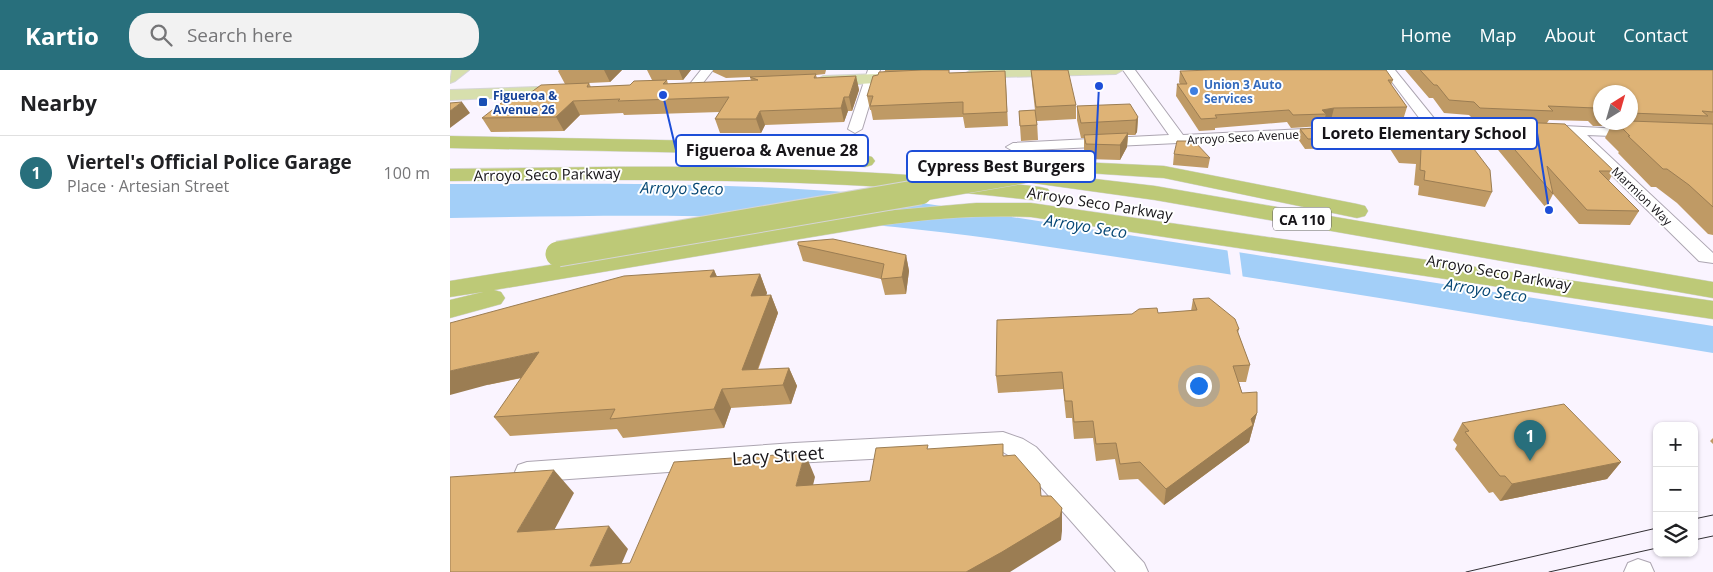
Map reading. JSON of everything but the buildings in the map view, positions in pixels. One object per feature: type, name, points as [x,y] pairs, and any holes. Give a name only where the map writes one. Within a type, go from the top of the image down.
[{"type":"highway","points":[[450,142],[670,145],[807,153],[899,165]]},
{"type":"highway","name":"Arroyo Seco Parkway","points":[[450,163],[799,160],[899,165],[1046,178],[1155,193],[1710,299]]},
{"type":"highway","points":[[450,270],[558,254],[1028,173],[1077,168],[1131,169],[1199,178],[1624,265],[1710,299]]},
{"type":"highway","name":"Arroyo Seco Parkway","points":[[450,175],[702,172],[807,175],[999,188],[1122,205],[1710,299]]},
{"type":"highway","points":[[450,289],[945,210],[990,207],[1031,210],[1710,299]]},
{"type":"highway","points":[[450,309],[712,247]]},
{"type":"main road","points":[[450,78],[462,70]]},
{"type":"main road","points":[[956,76],[1116,70]]},
{"type":"main road","points":[[812,81],[872,74],[918,77]]},
{"type":"main road","points":[[675,86],[715,84]]},
{"type":"main road","points":[[450,95],[586,90]]},
{"type":"street","points":[[695,85],[707,70]]},
{"type":"street","points":[[1129,70],[1179,140]]},
{"type":"street","points":[[1389,70],[1433,127]]},
{"type":"street","points":[[856,129],[872,74]]},
{"type":"street","name":"Arroyo Seco Avenue","points":[[1013,147],[1469,126],[1647,133]]},
{"type":"street","name":"Marmion Way","points":[[1574,130],[1705,257],[1713,258]]},
{"type":"street","name":"Lacy Street","points":[[506,473],[794,453],[1003,442],[1015,446],[1027,454],[1134,572]]},
{"type":"water","name":"Arroyo Seco","points":[[450,184],[705,185],[858,193],[1713,326],[1713,353],[1232,275],[907,228],[775,218],[635,216],[450,218]]},
{"type":"pier","points":[[1227,247],[1239,249],[1243,279],[1231,277]]},
{"type":"tram line","points":[[1698,518],[1713,515]]},
{"type":"tram line","points":[[1466,572],[1653,529]]},
{"type":"tram line","points":[[1698,539],[1713,536]]},
{"type":"tram line","points":[[1549,572],[1653,549]]},
{"type":"place","name":"Cypress Best Burgers","points":[[1099,86]]},
{"type":"place","name":"Union 3 Auto Services","points":[[1194,91]]},
{"type":"place","name":"Figueroa & Avenue 28","points":[[663,95]]},
{"type":"place","name":"Figueroa & Avenue 26","points":[[483,102]]},
{"type":"place","name":"Loreto Elementary School","points":[[1549,210]]},
{"type":"place","name":"Viertel's Official Police Garage","points":[[1530,461]]}]
